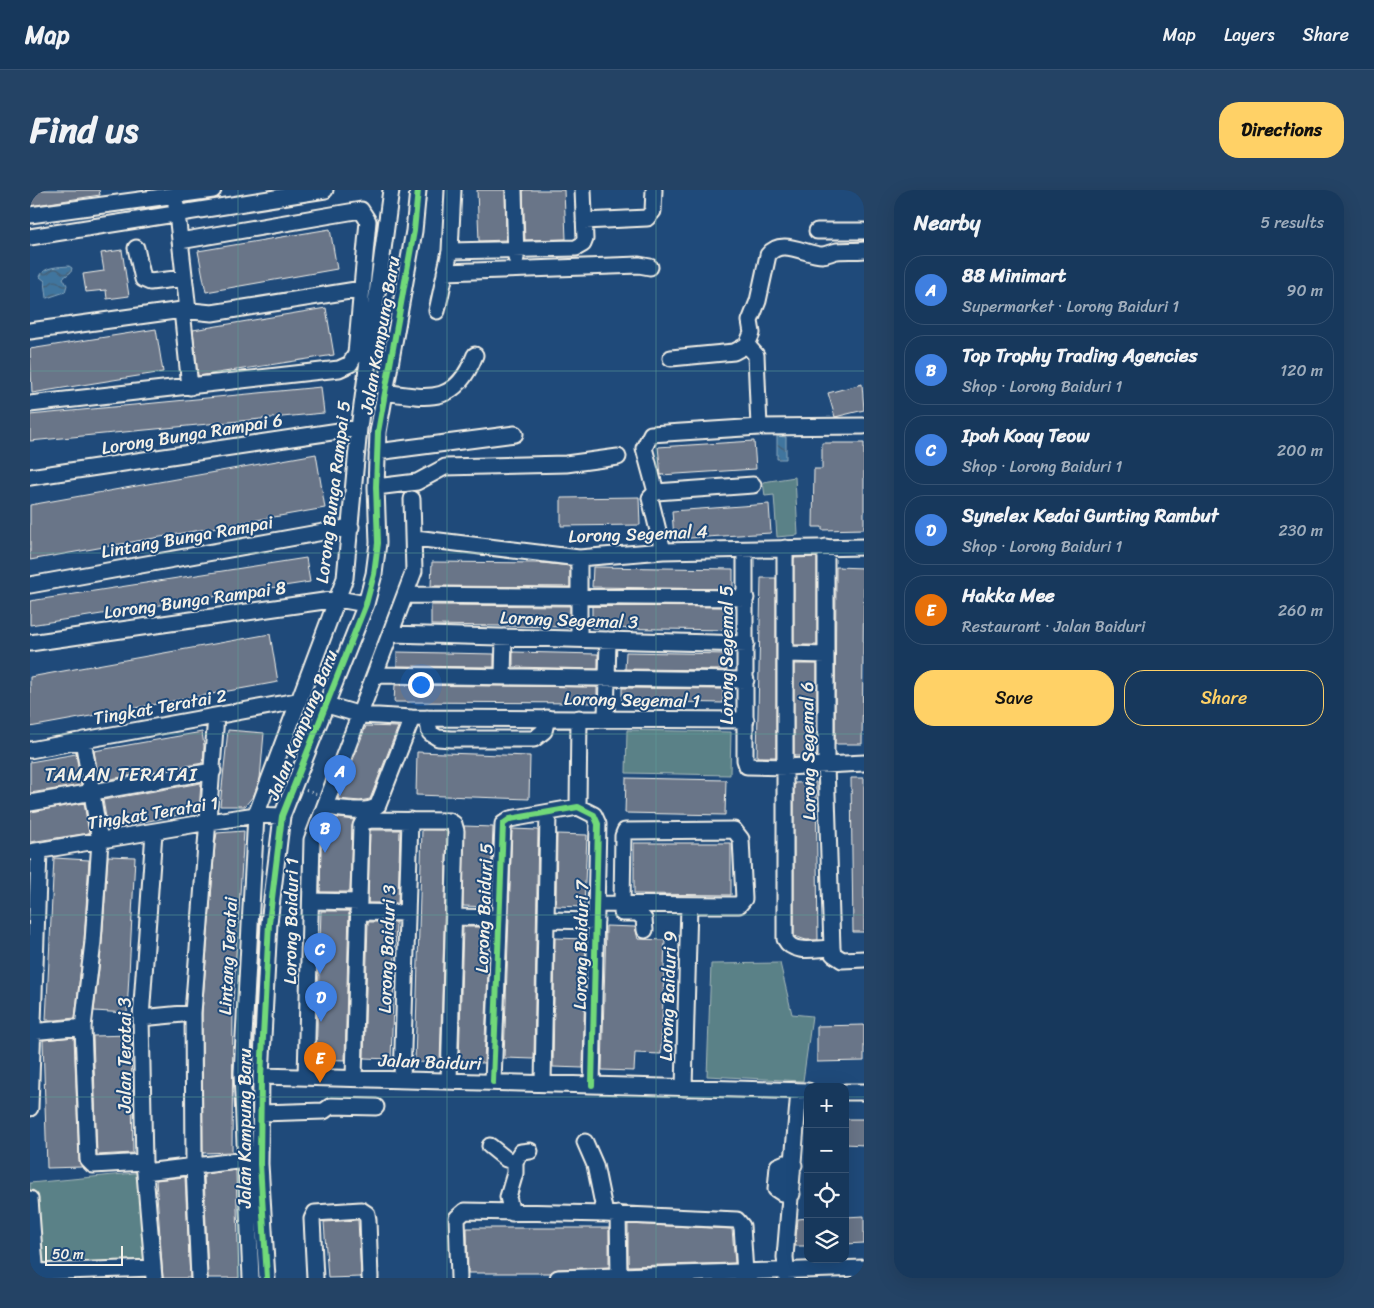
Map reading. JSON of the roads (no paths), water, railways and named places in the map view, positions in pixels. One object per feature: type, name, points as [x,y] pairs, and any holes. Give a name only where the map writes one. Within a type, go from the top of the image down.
[{"type":"street","points":[[30,215],[213,190]]},
{"type":"street","points":[[30,237],[325,190]]},
{"type":"street","name":"Lorong Bunga Rampai 5","points":[[256,816],[297,701],[346,578],[359,428],[391,190]]},
{"type":"street","name":"Jalan Kampung Baru","points":[[268,1278],[260,1164],[261,1076],[269,923],[282,816],[366,604],[374,574],[378,543],[377,452],[385,392],[414,231],[418,190]]},
{"type":"street","points":[[437,310],[450,251],[453,190]]},
{"type":"street","points":[[514,190],[515,270]]},
{"type":"street","points":[[450,251],[576,248],[583,244],[585,239],[583,190]]},
{"type":"street","points":[[584,221],[647,218],[653,211],[654,190]]},
{"type":"street","points":[[175,195],[184,278],[190,387]]},
{"type":"street","points":[[30,404],[338,369],[350,364],[356,354],[368,221],[360,210],[180,241]]},
{"type":"street","points":[[816,232],[864,232]]},
{"type":"street","points":[[136,248],[143,279],[150,282],[184,278]]},
{"type":"street","points":[[671,358],[734,352],[747,345],[752,334],[750,321],[758,301],[768,255],[772,250],[779,248],[802,249],[809,254],[825,256],[834,251],[864,250]]},
{"type":"street","points":[[446,272],[639,265],[650,267]]},
{"type":"street","points":[[30,330],[185,310],[212,313],[362,289]]},
{"type":"street","points":[[747,345],[756,355],[760,427]]},
{"type":"street","points":[[385,392],[438,396],[455,388],[468,372],[475,354]]},
{"type":"street","points":[[656,492],[644,448],[651,434],[760,427],[864,426]]},
{"type":"street","name":"Lorong Bunga Rampai 6","points":[[30,477],[359,428]]},
{"type":"street","points":[[377,452],[515,434]]},
{"type":"street","points":[[376,488],[417,482],[445,467],[566,464],[618,457]]},
{"type":"street","points":[[663,551],[650,498],[656,492],[752,485]]},
{"type":"street","points":[[361,715],[414,571],[415,538],[412,498]]},
{"type":"street","name":"Lintang Bunga Rampai","points":[[30,585],[351,527]]},
{"type":"street","name":"Lorong Segemal 4","points":[[415,538],[579,558],[663,551],[864,547]]},
{"type":"street","name":"Lorong Segemal 6","points":[[826,547],[826,765],[832,951]]},
{"type":"street","points":[[785,548],[787,654],[785,939],[789,946],[795,949],[832,951],[842,960],[864,960]]},
{"type":"street","name":"Lorong Segemal 5","points":[[745,550],[745,760],[747,766],[752,767],[786,767]]},
{"type":"street","points":[[579,558],[579,639]]},
{"type":"street","points":[[405,595],[746,598]]},
{"type":"street","name":"Lorong Bunga Rampai 8","points":[[30,643],[338,599],[366,604]]},
{"type":"street","name":"Lorong Segemal 3","points":[[391,634],[746,644]]},
{"type":"street","points":[[503,676],[504,638]]},
{"type":"street","points":[[606,718],[608,640]]},
{"type":"street","points":[[787,654],[826,655]]},
{"type":"street","points":[[376,675],[746,680]]},
{"type":"street","name":"Tingkat Teratai 2","points":[[30,750],[297,701]]},
{"type":"street","name":"Lorong Segemal 1","points":[[327,705],[361,715],[420,718],[746,720]]},
{"type":"street","name":"Lorong Baiduri 1","points":[[306,1077],[312,840],[361,715]]},
{"type":"street","points":[[199,1278],[194,1166],[193,1014],[216,716]]},
{"type":"street","points":[[327,803],[364,810],[375,808],[420,718]]},
{"type":"street","name":"Lorong Segemal 1","points":[[420,718],[430,733],[438,738],[460,739],[534,739],[544,731],[547,718]]},
{"type":"street","points":[[579,718],[583,809]]},
{"type":"street","points":[[82,740],[100,840],[93,942],[83,1028],[88,1160],[93,1165],[145,1167],[194,1166],[245,1160]]},
{"type":"street","points":[[786,767],[864,763]]},
{"type":"street","points":[[30,803],[213,771]]},
{"type":"street","name":"Lorong Baiduri 5","points":[[493,1082],[503,824],[510,819],[583,809]]},
{"type":"street","name":"Lorong Baiduri 7","points":[[583,809],[594,815],[598,824],[592,1085]]},
{"type":"street","points":[[543,1084],[548,813]]},
{"type":"street","name":"Tingkat Teratai 1","points":[[34,851],[209,822],[256,816],[282,816]]},
{"type":"street","name":"Lintang Teratai","points":[[251,1278],[242,1073],[244,1005],[256,816]]},
{"type":"street","points":[[354,1078],[361,826],[363,822],[372,820],[449,821],[454,824],[454,917],[449,1081]]},
{"type":"street","name":"Lorong Baiduri 3","points":[[402,1080],[410,820]]},
{"type":"street","points":[[547,920],[597,912],[622,904],[739,904],[744,899],[741,839],[734,830],[625,831],[623,836],[622,904]]},
{"type":"street","name":"Jalan Teratai 3","points":[[154,832],[141,1018],[145,1167],[154,1273]]},
{"type":"street","points":[[30,1108],[34,851]]},
{"type":"street","points":[[311,901],[407,913]]},
{"type":"street","name":"Lorong Baiduri 9","points":[[684,1088],[683,929],[689,905]]},
{"type":"street","points":[[597,912],[638,913],[644,919],[645,930]]},
{"type":"street","points":[[454,917],[498,918]]},
{"type":"street","points":[[141,1018],[193,1014]]},
{"type":"street","points":[[31,1032],[83,1028]]},
{"type":"street","name":"Jalan Baiduri","points":[[261,1076],[804,1091]]},
{"type":"street","points":[[786,1274],[785,1257],[792,1194],[782,1193],[776,1189],[778,1166],[784,1163],[794,1164],[804,1091]]},
{"type":"street","points":[[849,1092],[864,1092]]},
{"type":"street","points":[[261,1113],[324,1111],[331,1106],[376,1107]]},
{"type":"street","points":[[585,1142],[612,1214],[625,1277]]},
{"type":"street","points":[[490,1146],[506,1159],[515,1161]]},
{"type":"street","points":[[512,1212],[508,1197],[515,1173],[515,1161],[521,1152],[530,1151]]},
{"type":"street","points":[[494,1212],[496,1207],[508,1197]]},
{"type":"street","points":[[30,1199],[35,1275],[154,1273]]},
{"type":"street","points":[[459,1278],[457,1218],[464,1212],[477,1206],[494,1212],[612,1214],[737,1220],[742,1226],[754,1274]]},
{"type":"street","points":[[315,1278],[312,1219],[315,1213],[361,1210],[367,1214],[370,1278]]},
{"type":"street","points":[[558,1278],[786,1274],[864,1268]]},
{"type":"water","points":[[69,266],[72,268],[71,272],[63,278],[67,285],[65,292],[47,298],[45,281],[40,277],[42,273],[48,269]]},
{"type":"water","points":[[777,436],[786,437],[786,459],[777,459]]},
{"type":"place","name":"88 Minimart","points":[[340,796]]},
{"type":"place","name":"Top Trophy Trading Agencies","points":[[325,853]]},
{"type":"place","name":"Ipoh Koay Teow","points":[[320,974]]},
{"type":"place","name":"Synelex Kedai Gunting Rambut","points":[[321,1022]]},
{"type":"place","name":"Hakka Mee","points":[[320,1083]]},
{"type":"district","name":"TAMAN TERATAI","points":[[121,774]]}]
